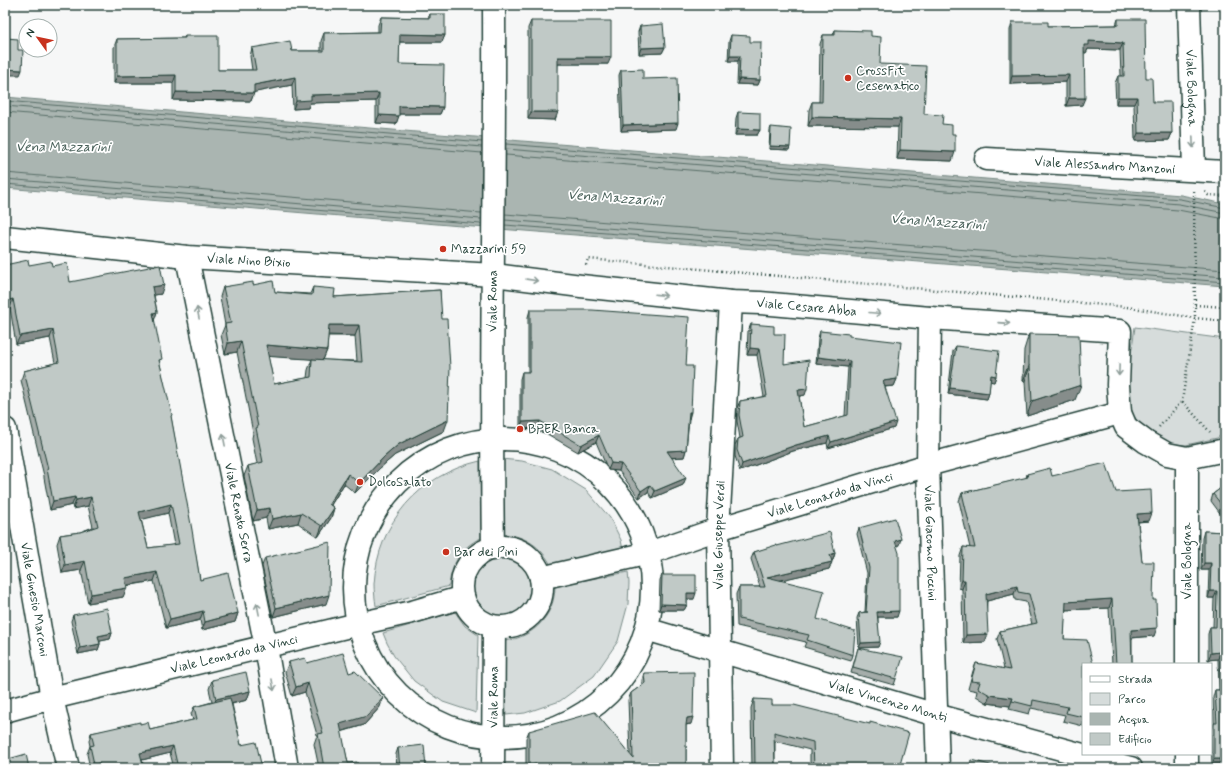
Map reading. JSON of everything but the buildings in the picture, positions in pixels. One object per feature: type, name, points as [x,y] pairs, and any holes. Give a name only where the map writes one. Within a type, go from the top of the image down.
[{"type":"street","name":"Viale Roma","points":[[493,549],[491,438],[495,123],[494,5]]},
{"type":"street","name":"Viale Bologna","points":[[1189,5],[1194,180]]},
{"type":"street","name":"Viale Alessandro Manzoni","points":[[986,159],[1194,180],[1225,172]]},
{"type":"street","name":"Viale Nino Bixio","points":[[5,236],[187,257],[494,265]]},
{"type":"street","name":"Viale Renato Serra","points":[[187,257],[266,647],[287,768]]},
{"type":"street","name":"Viale Cesare Abba","points":[[494,265],[581,286],[731,302],[1120,331]]},
{"type":"street","name":"Viale Giuseppe Verdi","points":[[722,768],[718,529],[731,302]]},
{"type":"street","name":"Viale Giacomo Puccini","points":[[930,318],[928,465],[938,768]]},
{"type":"street","points":[[1120,331],[1118,385],[1120,413],[1126,427],[1146,442],[1167,454],[1187,458],[1220,443]]},
{"type":"street","name":"Viale Leonardo da Vinci","points":[[541,578],[649,553],[718,529],[928,465],[1120,413]]},
{"type":"street","name":"Viale Ginesio Marconi","points":[[5,429],[52,698],[68,768]]},
{"type":"street","points":[[491,438],[533,441],[573,455],[608,480],[634,514],[649,553],[653,592],[646,630],[632,662],[611,691],[583,714],[550,729],[515,737],[492,737],[475,735],[434,721],[399,696],[373,663],[358,624],[354,587],[359,551],[372,516],[394,486],[422,462],[455,446],[491,438]]},
{"type":"street","name":"Viale Bologna","points":[[1187,458],[1187,663]]},
{"type":"street","points":[[505,548],[517,551],[528,557],[536,566],[541,578],[541,591],[538,604],[530,615],[520,623],[508,627],[494,626],[484,623],[468,608],[463,597],[462,587],[464,576],[468,567],[474,558],[483,552],[493,549],[505,548]]},
{"type":"street","name":"Viale Leonardo da Vinci","points":[[5,711],[52,698],[412,612],[463,597]]},
{"type":"street","name":"Viale Roma","points":[[493,768],[492,737],[494,626]]},
{"type":"street","name":"Viale Vincenzo Monti","points":[[646,630],[936,715],[1082,755]]},
{"type":"street","name":"Viale Vincenzo Monti","points":[[1083,755],[1131,768]]},
{"type":"street","points":[[1187,755],[1187,768]]},
{"type":"path","points":[[1146,442],[1182,401],[1196,305],[1194,180]]},
{"type":"path","points":[[581,286],[588,259],[1127,307],[1195,318],[1225,321]]},
{"type":"path","points":[[1196,305],[1225,307]]},
{"type":"path","points":[[1120,331],[1127,307]]},
{"type":"path","points":[[1182,401],[1220,443]]},
{"type":"green space","points":[[1135,327],[1225,339],[1225,433],[1217,438],[1186,445],[1165,443],[1143,428],[1130,411],[1129,368]]},
{"type":"green space","points":[[501,459],[522,461],[552,469],[586,490],[610,518],[621,540],[623,550],[552,567],[538,548],[532,543],[518,537],[502,534]]},
{"type":"green space","points":[[480,461],[481,538],[467,546],[454,564],[449,586],[376,606],[374,584],[377,561],[393,522],[406,504],[438,477],[458,468]]},
{"type":"green space","points":[[502,558],[513,560],[526,571],[529,576],[531,587],[529,598],[518,611],[513,614],[502,616],[491,614],[478,603],[475,598],[473,587],[475,576],[486,563],[491,560]]},
{"type":"green space","points":[[628,572],[628,604],[618,641],[594,676],[560,701],[525,713],[506,715],[505,641],[525,635],[541,623],[551,606],[555,586]]},
{"type":"green space","points":[[455,612],[465,626],[478,635],[476,713],[443,702],[414,681],[394,656],[383,633]]},
{"type":"water","name":"Vena Mazzarini","points":[[5,97],[1181,195],[1225,204],[1225,286],[461,226],[5,188]]},
{"type":"place","name":"CrossFit Cesenatico","points":[[848,78]]},
{"type":"place","name":"Mazzarini 59","points":[[443,249]]},
{"type":"place","name":"BPER Banca","points":[[520,429]]},
{"type":"place","name":"DolcoSalato","points":[[360,482]]},
{"type":"place","name":"Bar dei Pini","points":[[446,552]]}]
